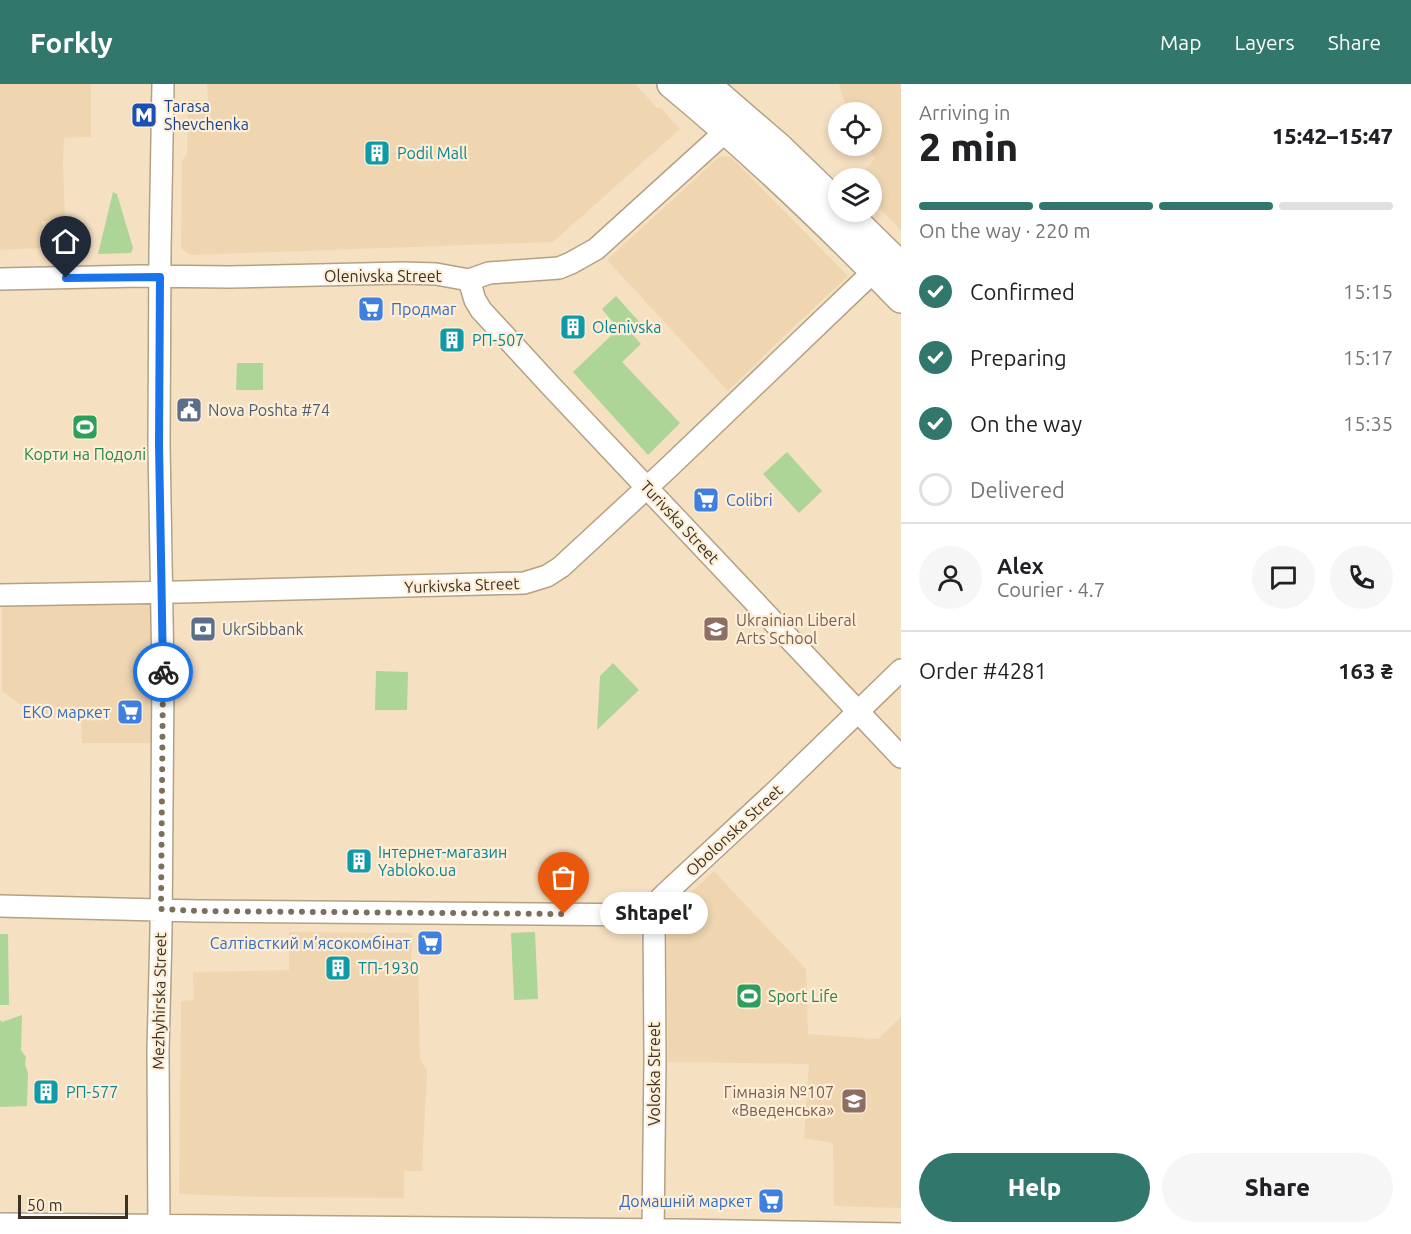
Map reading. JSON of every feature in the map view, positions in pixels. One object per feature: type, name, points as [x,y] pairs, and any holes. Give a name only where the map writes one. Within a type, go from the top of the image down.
[{"type":"main road","points":[[671,84],[778,146],[828,194]]},
{"type":"main road","points":[[706,84],[735,123],[798,196],[901,299]]},
{"type":"main road","points":[[856,222],[901,266]]},
{"type":"street","name":"Mezhyhirska Street","points":[[159,1230],[158,1051],[163,675],[159,444],[163,84]]},
{"type":"street","name":"Olenivska Street","points":[[0,279],[403,273],[435,274],[469,280],[498,272],[559,267],[596,249],[735,123]]},
{"type":"street","name":"Yurkivska Street","points":[[0,595],[524,584],[547,576],[556,571],[647,487],[874,271]]},
{"type":"street","name":"Turivska Street","points":[[469,280],[475,300],[481,310],[901,757]]},
{"type":"street","name":"Obolonska Street","points":[[654,915],[661,898],[666,893],[776,792],[901,670]]},
{"type":"street","points":[[0,906],[198,911],[654,915]]},
{"type":"street","name":"Voloska Street","points":[[653,1232],[654,915]]},
{"type":"street","points":[[0,1224],[159,1230],[901,1234]]},
{"type":"shaded area","points":[[0,84],[91,84],[91,137],[64,138],[65,220],[42,221],[43,248],[0,250]]},
{"type":"shaded area","points":[[207,84],[635,84],[680,129],[553,242],[190,255],[181,248],[182,160],[187,155],[188,100],[208,101]]},
{"type":"shaded area","points":[[839,84],[901,84],[901,230],[882,211],[882,168],[866,168],[875,159],[873,156],[882,156],[882,102],[845,102]]},
{"type":"shaded area","points":[[719,157],[732,158],[848,276],[728,391],[607,260]]},
{"type":"shaded area","points":[[149,603],[154,607],[155,743],[82,743],[81,717],[38,718],[2,691],[2,605]]},
{"type":"shaded area","points":[[714,871],[806,969],[808,1034],[878,1039],[901,1017],[901,1208],[834,1206],[833,1143],[804,1138],[809,1064],[668,1062],[667,920],[671,911]]},
{"type":"shaded area","points":[[289,932],[412,933],[411,963],[418,963],[420,1059],[427,1070],[422,1171],[404,1171],[404,1198],[179,1194],[181,1001],[194,1000],[193,972],[289,970]]},
{"type":"green space","points":[[113,192],[117,194],[133,248],[131,253],[98,254]]},
{"type":"green space","points":[[616,296],[643,326],[633,335],[641,344],[622,362],[680,423],[648,455],[573,372],[618,329],[602,309]]},
{"type":"green space","points":[[237,363],[263,363],[263,390],[236,390]]},
{"type":"green space","points":[[787,452],[822,491],[799,513],[763,474]]},
{"type":"green space","points":[[613,663],[639,690],[597,730],[600,676]]},
{"type":"green space","points":[[376,671],[408,672],[407,710],[375,710]]},
{"type":"green space","points":[[535,932],[538,999],[514,1000],[511,933]]},
{"type":"green space","points":[[0,934],[8,934],[9,1005],[0,1005]]},
{"type":"green space","points":[[22,1015],[21,1050],[26,1057],[25,1064],[28,1073],[27,1106],[0,1107],[0,1020],[2,1022]]},
{"type":"way so far","points":[[163,672],[161,909],[564,914]]},
{"type":"place","name":"Tarasa Shevchenka","points":[[144,115]]},
{"type":"place","name":"Podil Mall","points":[[377,153]]},
{"type":"place","name":"Продмаг","points":[[371,309]]},
{"type":"place","name":"Olenivska","points":[[573,327]]},
{"type":"place","name":"РП-507","points":[[452,340]]},
{"type":"place","name":"Nova Poshta #74","points":[[189,410]]},
{"type":"place","name":"Корти на Подолі","points":[[85,427]]},
{"type":"place","name":"Colibri","points":[[706,500]]},
{"type":"place","name":"UkrSibbank","points":[[203,629]]},
{"type":"place","name":"Ukrainian Liberal Arts School","points":[[716,629]]},
{"type":"place","name":"ЕКО маркет","points":[[130,712]]},
{"type":"place","name":"Інтернет-магазин Yabloko.ua","points":[[359,861]]},
{"type":"place","name":"Shtapel’","points":[[564,914]]},
{"type":"place","name":"Салтівсткий м’ясокомбінат","points":[[430,943]]},
{"type":"place","name":"ТП-1930","points":[[338,968]]},
{"type":"place","name":"Sport Life","points":[[749,996]]},
{"type":"place","name":"РП-577","points":[[46,1092]]},
{"type":"place","name":"Гімназія №107 «Введенська»","points":[[854,1101]]},
{"type":"place","name":"Домашній маркет","points":[[771,1201]]},
{"type":"route","points":[[66,278],[160,277],[159,444],[163,672]]}]
